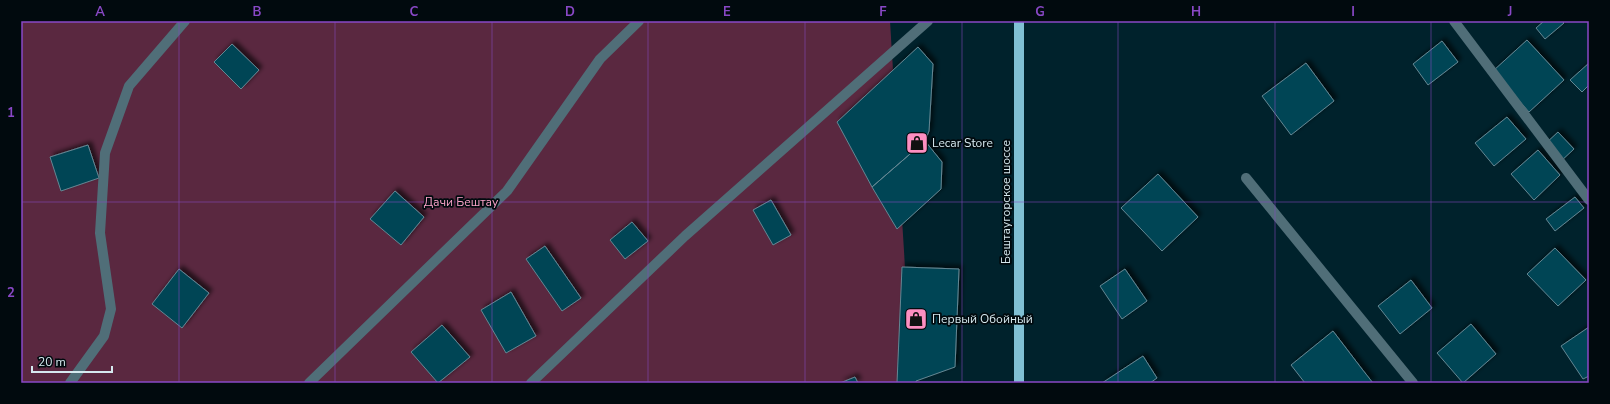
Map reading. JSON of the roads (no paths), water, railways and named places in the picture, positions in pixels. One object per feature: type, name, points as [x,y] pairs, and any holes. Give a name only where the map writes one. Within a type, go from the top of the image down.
[{"type":"main road","name":"Бештаугорское шоссе","points":[[1019,21],[1019,383]]},
{"type":"lane","points":[[70,383],[104,336],[111,309],[100,233],[105,153],[129,86],[185,21]]},
{"type":"lane","points":[[308,383],[508,191],[600,59],[639,21]]},
{"type":"lane","points":[[531,383],[685,236],[928,21]]},
{"type":"lane","points":[[1454,21],[1589,200]]},
{"type":"lane","points":[[1246,178],[1413,383]]},
{"type":"place","name":"Lecar Store","points":[[917,143]]},
{"type":"place","name":"Первый Обойный","points":[[916,319]]},
{"type":"park label","name":"Дачи Бештау","points":[[461,202]]}]
